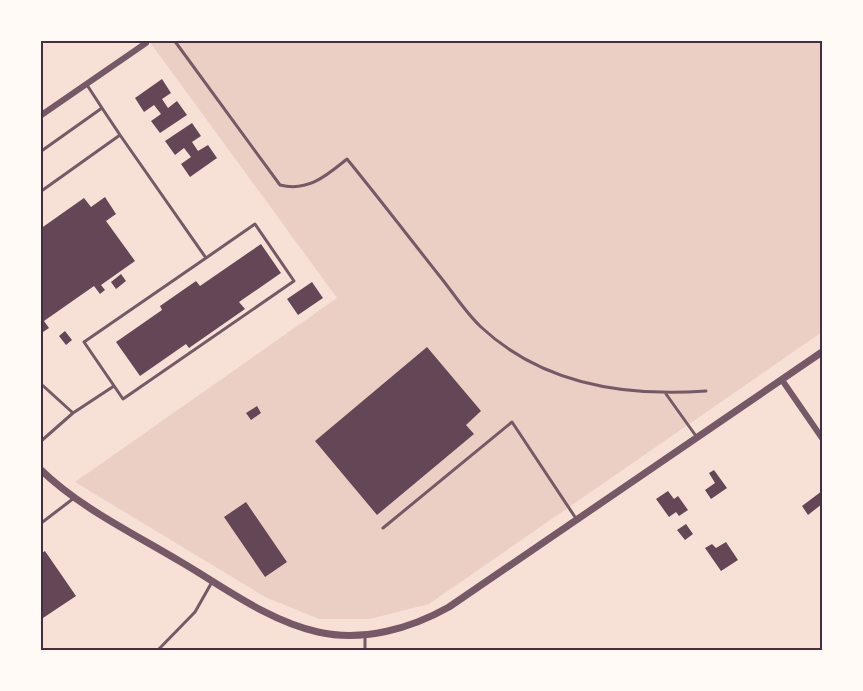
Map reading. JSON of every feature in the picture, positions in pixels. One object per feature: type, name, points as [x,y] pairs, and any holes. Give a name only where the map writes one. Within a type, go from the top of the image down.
[{"type":"street","points":[[40,116],[146,43]]},
{"type":"street","points":[[40,469],[74,498],[287,622],[319,632],[361,634],[402,628],[434,616],[578,521],[822,352]]},
{"type":"street","points":[[782,380],[822,438]]},
{"type":"lane","points":[[174,40],[280,185],[294,189],[313,184],[347,159],[480,327],[526,360],[570,380],[608,389],[666,394],[706,391]]},
{"type":"lane","points":[[87,84],[206,258]]},
{"type":"lane","points":[[40,152],[102,108]]},
{"type":"lane","points":[[40,192],[120,135]]},
{"type":"lane","points":[[255,224],[294,281],[123,399],[84,342],[206,258],[255,224]]},
{"type":"lane","points":[[40,383],[73,413]]},
{"type":"lane","points":[[40,442],[73,413],[114,386]]},
{"type":"lane","points":[[666,394],[698,439]]},
{"type":"lane","points":[[383,528],[512,422],[578,521]]},
{"type":"lane","points":[[40,524],[74,498]]},
{"type":"lane","points":[[158,651],[195,612],[213,581]]},
{"type":"lane","points":[[361,634],[365,651]]},
{"type":"shaded area","points":[[149,41],[822,41],[822,332],[429,604],[370,619],[319,619],[265,597],[75,482],[337,298]]},
{"type":"building","points":[[162,79],[171,93],[162,99],[168,108],[177,101],[187,115],[160,133],[151,121],[161,114],[154,105],[144,112],[135,98]]},
{"type":"building","points":[[192,123],[201,136],[192,142],[198,151],[208,145],[217,158],[190,177],[181,164],[191,157],[184,148],[175,155],[165,141]]},
{"type":"building","points":[[105,197],[116,214],[106,221],[135,261],[101,285],[105,290],[100,294],[94,286],[44,321],[49,328],[40,334],[40,229],[84,198],[91,207]]},
{"type":"building","points":[[261,244],[281,273],[239,302],[245,309],[189,348],[186,344],[140,376],[116,342],[162,310],[160,306],[196,281],[200,286]]},
{"type":"building","points":[[121,274],[126,281],[116,289],[111,282]]},
{"type":"building","points":[[312,282],[323,298],[298,315],[287,299]]},
{"type":"building","points":[[65,331],[72,340],[66,345],[59,336]]},
{"type":"building","points":[[427,347],[481,411],[466,425],[474,434],[377,515],[315,441]]},
{"type":"building","points":[[257,406],[261,413],[251,420],[246,413]]},
{"type":"building","points":[[714,470],[727,488],[711,499],[705,490],[715,483],[709,473]]},
{"type":"building","points":[[668,491],[674,499],[678,496],[688,510],[679,516],[676,512],[669,517],[656,499]]},
{"type":"building","points":[[822,491],[822,504],[808,515],[802,506]]},
{"type":"building","points":[[246,502],[287,562],[265,577],[224,517]]},
{"type":"building","points":[[686,524],[693,534],[685,540],[677,530]]},
{"type":"building","points":[[726,542],[738,560],[721,571],[705,548],[712,544],[716,548]]},
{"type":"building","points":[[45,551],[76,596],[43,618],[40,614],[40,554]]}]
